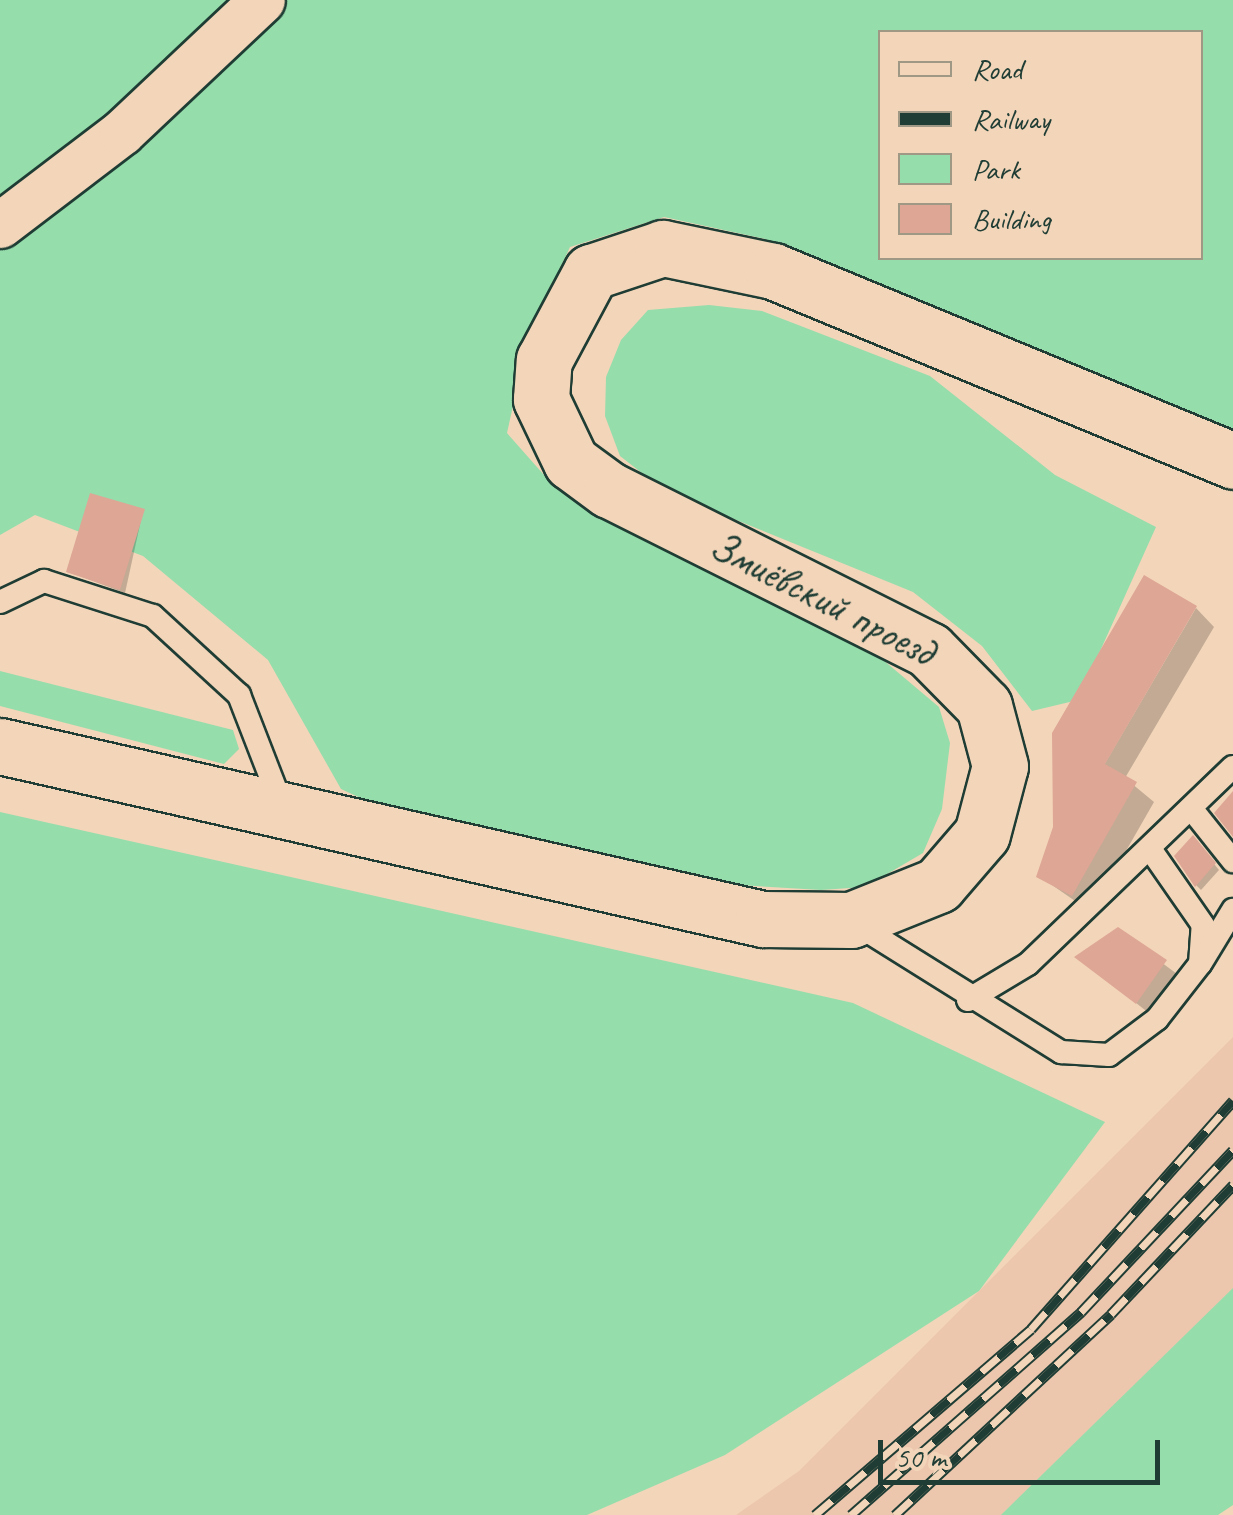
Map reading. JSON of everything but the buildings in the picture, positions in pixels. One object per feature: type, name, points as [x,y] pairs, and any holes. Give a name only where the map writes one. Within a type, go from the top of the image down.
[{"type":"main road","name":"Змиёвский проезд","points":[[0,746],[763,919],[851,920],[907,904],[965,861],[996,785],[990,721],[962,675],[929,650],[609,490],[571,462],[541,399],[544,360],[591,272],[663,248],[772,271],[1233,461]]},
{"type":"street","points":[[0,225],[122,132],[262,0]]},
{"type":"lane","points":[[0,602],[44,581],[153,616],[238,695],[283,810]]},
{"type":"lane","points":[[968,1000],[1028,964],[1154,852],[1233,767]]},
{"type":"lane","points":[[1194,812],[1233,862]]},
{"type":"lane","points":[[1154,852],[1203,925],[1200,964]]},
{"type":"lane","points":[[851,920],[968,1000],[1061,1052],[1108,1055],[1157,1019],[1200,964],[1233,910]]},
{"type":"shaded area","points":[[1233,1037],[1233,1409],[1161,1515],[736,1515],[799,1471]]},
{"type":"green space","points":[[0,0],[1233,0],[1233,439],[765,239],[664,217],[570,247],[528,338],[507,433],[552,484],[882,659],[939,707],[950,743],[942,809],[923,853],[865,887],[821,890],[720,884],[395,814],[341,789],[268,660],[143,556],[35,515],[0,535]]},
{"type":"green space","points":[[709,305],[762,311],[930,376],[1055,475],[1156,527],[1078,700],[1032,711],[982,646],[913,592],[665,491],[620,456],[605,416],[606,377],[621,340],[648,310]]},
{"type":"green space","points":[[0,671],[233,730],[239,749],[224,764],[0,706]]},
{"type":"green space","points":[[0,812],[853,1003],[1105,1122],[979,1291],[725,1455],[587,1515],[0,1515]]},
{"type":"green space","points":[[1233,1288],[1233,1505],[1218,1515],[1001,1515]]},
{"type":"railway","points":[[815,1515],[1031,1329],[1233,1101]]},
{"type":"railway","points":[[851,1515],[1081,1312],[1233,1150]]},
{"type":"railway","points":[[895,1515],[1111,1314],[1233,1185]]}]
